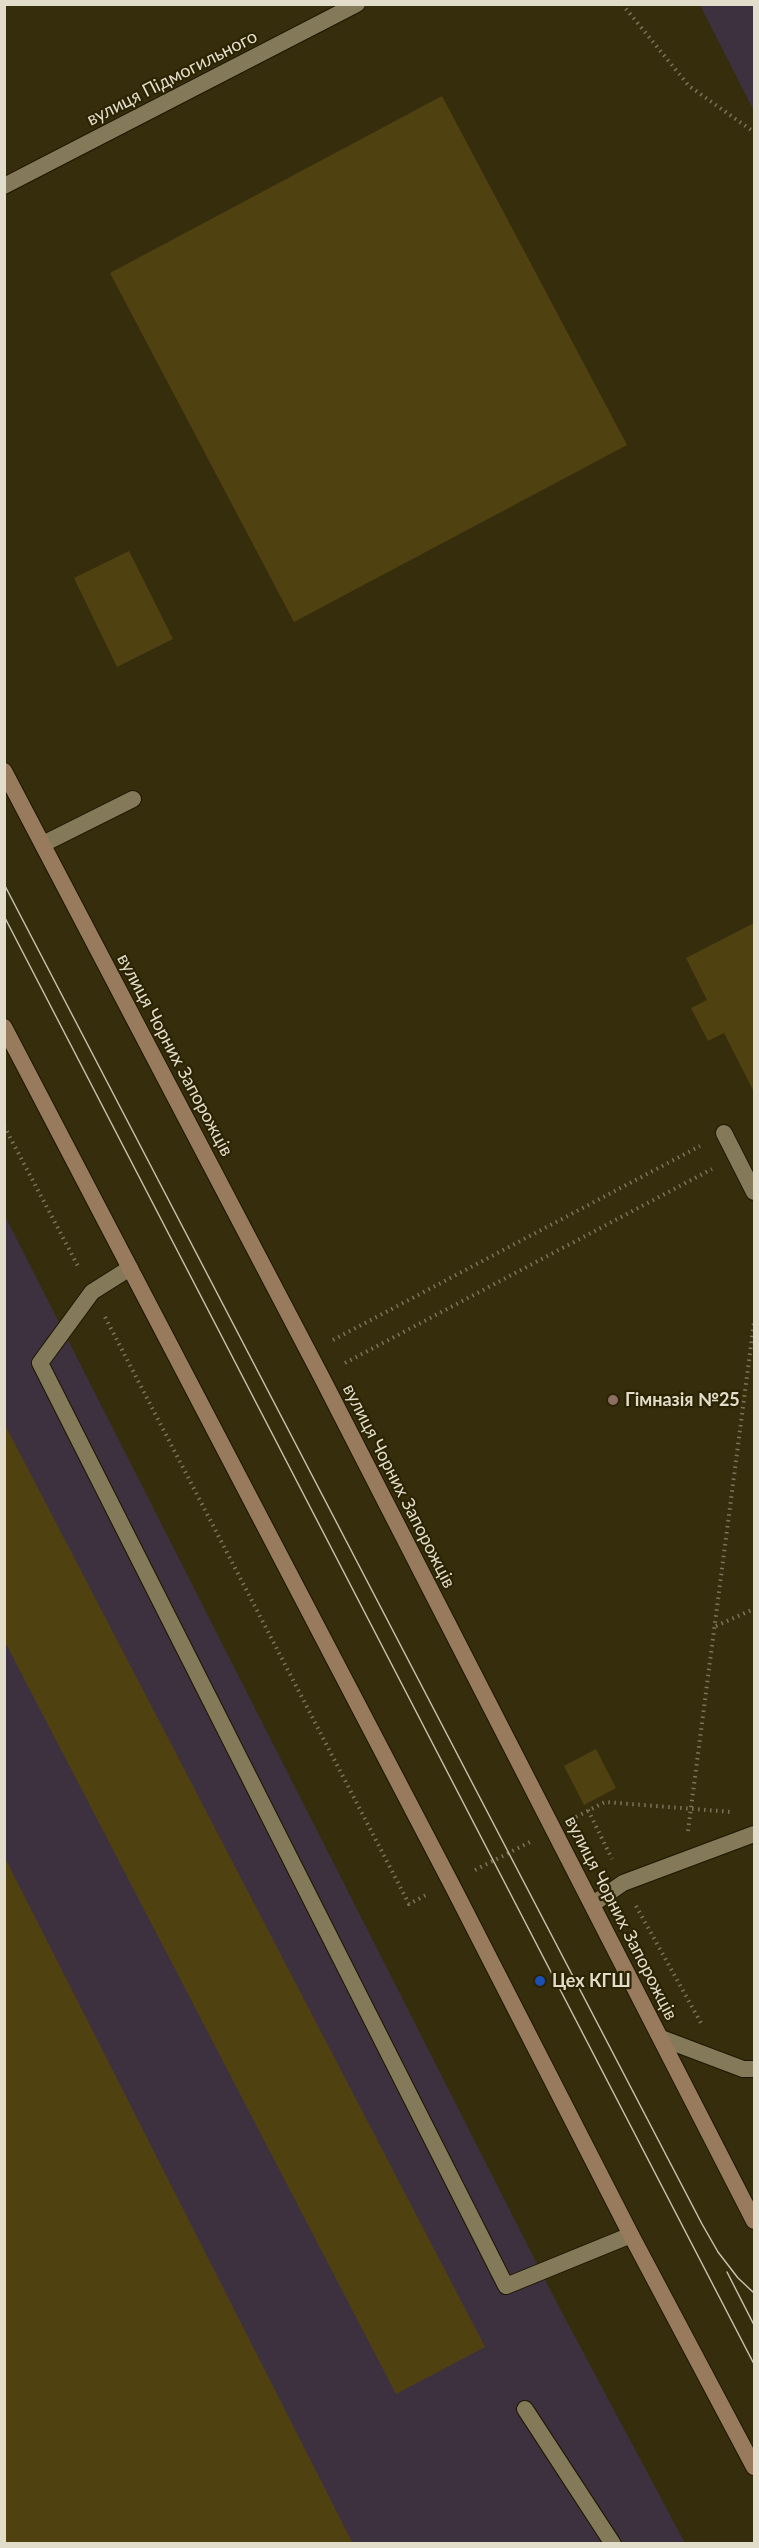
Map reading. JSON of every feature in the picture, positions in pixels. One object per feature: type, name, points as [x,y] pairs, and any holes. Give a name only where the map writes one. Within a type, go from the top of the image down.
[{"type":"main road","name":"вулиця Чорних Запорожців","points":[[4,771],[321,1376],[754,2221]]},
{"type":"main road","points":[[4,1027],[754,2468]]},
{"type":"street","name":"вулиця Підмогильного","points":[[4,186],[357,4]]},
{"type":"street","points":[[43,844],[133,799]]},
{"type":"street","points":[[724,1133],[754,1192]]},
{"type":"street","points":[[130,1268],[92,1292],[40,1363],[506,2286],[631,2235]]},
{"type":"street","points":[[593,1904],[623,1883],[754,1834]]},
{"type":"street","points":[[661,2038],[743,2069],[754,2069]]},
{"type":"street","points":[[525,2409],[613,2544]]},
{"type":"path","points":[[622,4],[689,86],[754,132]]},
{"type":"path","points":[[4,1125],[409,1904],[554,1831],[605,1802],[734,1812]]},
{"type":"path","points":[[308,1353],[724,1133]]},
{"type":"path","points":[[321,1376],[736,1157]]},
{"type":"path","points":[[683,1861],[754,1322]]},
{"type":"path","points":[[715,1626],[754,1609]]},
{"type":"path","points":[[588,1810],[623,1883],[704,2029]]},
{"type":"shaded area","points":[[700,5],[754,5],[754,111]]},
{"type":"shaded area","points":[[4,1214],[559,2307],[685,2543],[5,2543]]},
{"type":"building","points":[[442,96],[627,445],[294,622],[110,273]]},
{"type":"building","points":[[129,551],[173,639],[117,667],[74,578]]},
{"type":"building","points":[[754,923],[754,1092],[724,1033],[708,1041],[691,1008],[707,1000],[686,958]]},
{"type":"building","points":[[4,1423],[485,2347],[396,2394],[4,1640]]},
{"type":"building","points":[[596,1749],[616,1788],[584,1805],[564,1766]]},
{"type":"building","points":[[5,1858],[353,2544],[5,2544]]},
{"type":"tram line","points":[[4,884],[702,2224],[718,2252],[738,2278],[754,2293]]},
{"type":"tram line","points":[[4,916],[754,2364]]},
{"type":"tram line","points":[[727,2272],[754,2325]]},
{"type":"place","name":"Гімназія №25","points":[[613,1400]]},
{"type":"place","name":"Цех КГШ","points":[[540,1981]]}]
